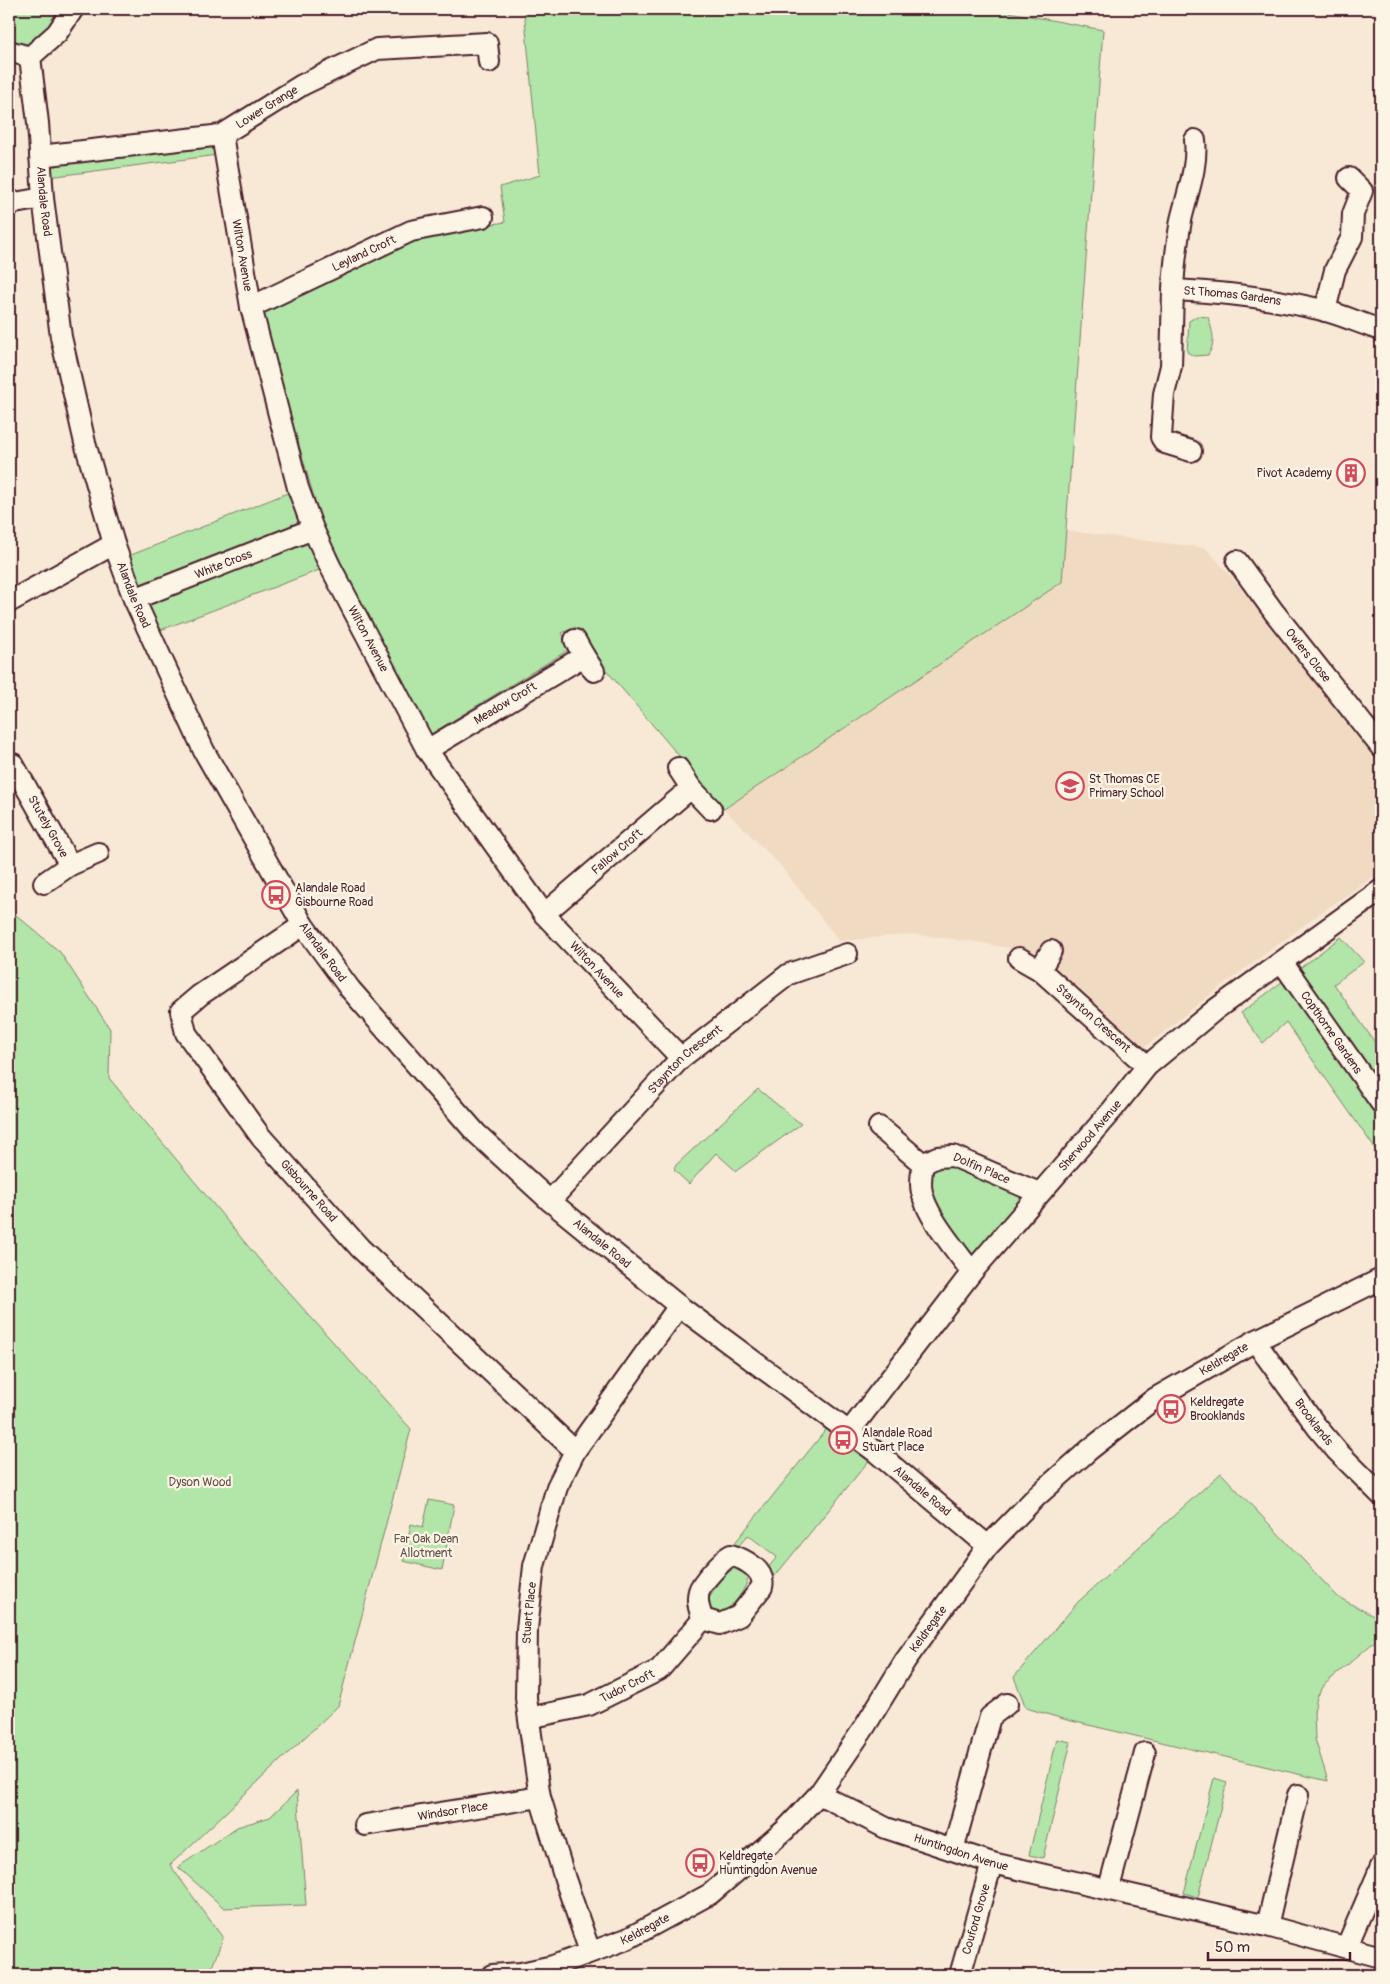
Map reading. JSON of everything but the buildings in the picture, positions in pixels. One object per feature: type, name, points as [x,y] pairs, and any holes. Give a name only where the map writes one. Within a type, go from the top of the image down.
[{"type":"street","points":[[9,50],[30,56],[57,33],[73,9]]},
{"type":"street","name":"Lower Grange","points":[[40,156],[222,135],[302,85],[378,49],[490,44]]},
{"type":"street","name":"Alandale Road","points":[[30,56],[43,198],[61,337],[85,443],[114,544],[134,599],[204,751],[303,925],[350,989],[476,1133],[550,1201],[679,1306],[876,1452],[988,1546]]},
{"type":"street","name":"Wilton Avenue","points":[[222,135],[251,307],[298,488],[313,529],[330,566],[427,750],[544,914],[681,1058]]},
{"type":"street","points":[[1173,290],[1176,249],[1197,157],[1195,140]]},
{"type":"street","points":[[1325,311],[1336,270],[1352,237],[1354,214],[1362,191],[1349,178]]},
{"type":"street","points":[[9,204],[43,198]]},
{"type":"street","name":"Leyland Croft","points":[[251,307],[412,230],[483,217]]},
{"type":"street","name":"St Thomas Gardens","points":[[1191,451],[1165,443],[1161,437],[1164,394],[1171,366],[1173,290],[1215,292],[1278,301],[1325,311],[1381,330]]},
{"type":"street","name":"White Cross","points":[[134,599],[313,529]]},
{"type":"street","points":[[9,602],[114,544]]},
{"type":"street","name":"Owlers Close","points":[[1237,561],[1381,747]]},
{"type":"street","name":"Meadow Croft","points":[[427,750],[584,655]]},
{"type":"street","name":"Stutely Grove","points":[[10,761],[70,865],[44,883]]},
{"type":"street","points":[[678,768],[691,788],[711,809]]},
{"type":"street","name":"Fallow Croft","points":[[544,914],[691,788]]},
{"type":"street","points":[[70,865],[98,853]]},
{"type":"street","name":"Sherwood Avenue","points":[[849,1432],[972,1272],[1147,1066],[1216,1009],[1381,890]]},
{"type":"street","name":"Gisbourne Road","points":[[303,925],[200,995],[180,1011],[186,1033],[262,1137],[360,1248],[575,1451]]},
{"type":"street","points":[[1040,970],[1051,951]]},
{"type":"street","name":"Staynton Crescent","points":[[550,1201],[681,1058],[789,974],[847,954]]},
{"type":"street","name":"Staynton Crescent","points":[[1019,958],[1040,970],[1147,1066]]},
{"type":"street","name":"Copthorne Gardens","points":[[1282,962],[1381,1103]]},
{"type":"street","points":[[879,1128],[923,1164],[921,1185],[924,1199],[948,1240],[972,1272]]},
{"type":"street","name":"Dolfin Place","points":[[923,1164],[938,1157],[953,1156],[1039,1193]]},
{"type":"street","name":"Keldregate","points":[[492,1975],[521,1973],[553,1966],[627,1939],[710,1894],[785,1830],[819,1794],[864,1728],[905,1661],[988,1546],[1037,1496],[1089,1450],[1147,1405],[1255,1341],[1381,1279]]},
{"type":"street","name":"Stuart Place","points":[[590,1952],[540,1797],[526,1698],[527,1629],[534,1566],[557,1487],[575,1451],[679,1306]]},
{"type":"street","name":"Brooklands","points":[[1255,1341],[1317,1427],[1381,1495]]},
{"type":"street","name":"Tudor Croft","points":[[529,1718],[590,1705],[659,1670],[703,1619]]},
{"type":"street","points":[[953,1850],[990,1717],[1007,1704]]},
{"type":"street","points":[[1109,1888],[1145,1753]]},
{"type":"street","name":"Huntingdon Avenue","points":[[819,1794],[886,1828],[992,1863],[1109,1888],[1381,1956]]},
{"type":"street","points":[[1267,1926],[1298,1795]]},
{"type":"street","name":"Windsor Place","points":[[365,1825],[540,1797]]},
{"type":"street","name":"Couford Grove","points":[[960,1975],[992,1863]]},
{"type":"street","points":[[1347,1946],[1381,1867]]},
{"type":"shaded area","name":"St Thomas CE Primary School","points":[[1061,530],[1206,548],[1266,616],[1381,762],[1381,872],[1332,905],[1212,993],[1140,1051],[1050,970],[1063,950],[1046,938],[1035,953],[977,942],[912,934],[839,941],[781,866],[724,809],[1061,582]]},
{"type":"green space","points":[[9,9],[66,9],[30,57],[9,51]]},
{"type":"green space","points":[[524,9],[993,9],[1103,30],[1062,582],[724,809],[595,657],[575,627],[562,633],[570,649],[429,735],[322,525],[260,310],[418,237],[505,222],[500,187],[540,175]]},
{"type":"green space","points":[[222,135],[225,154],[41,178],[40,157]]},
{"type":"green space","points":[[1197,316],[1208,317],[1211,327],[1213,341],[1208,355],[1194,356],[1187,352],[1189,321]]},
{"type":"green space","points":[[290,492],[330,566],[150,634],[121,559]]},
{"type":"green space","name":"Dyson Wood","points":[[9,909],[60,952],[110,1029],[109,1078],[257,1257],[411,1429],[338,1706],[170,1865],[223,1938],[209,1975],[9,1975]]},
{"type":"green space","points":[[1341,937],[1364,962],[1334,984],[1381,1051],[1381,1157],[1286,1022],[1263,1043],[1241,1013]]},
{"type":"green space","points":[[758,1089],[801,1124],[736,1171],[716,1153],[689,1184],[674,1170],[676,1165]]},
{"type":"green space","points":[[937,1157],[1039,1193],[972,1272],[931,1212],[923,1164]]},
{"type":"green space","points":[[833,1421],[876,1452],[775,1576],[767,1569],[777,1557],[748,1535],[737,1548],[733,1545]]},
{"type":"green space","points":[[1221,1473],[1338,1597],[1381,1620],[1381,1636],[1325,1684],[1317,1697],[1314,1712],[1315,1739],[1328,1781],[1067,1720],[1026,1708],[1014,1677],[1078,1602]]},
{"type":"green space","name":"Far Oak Dean Allotment","points":[[429,1500],[454,1505],[442,1570],[403,1561],[411,1524],[423,1527]]},
{"type":"green space","points":[[737,1567],[743,1569],[749,1576],[742,1592],[735,1602],[721,1613],[712,1610],[708,1603],[712,1593],[719,1582]]},
{"type":"green space","points":[[1057,1739],[1071,1742],[1043,1858],[1029,1855]]},
{"type":"green space","points":[[1214,1778],[1227,1782],[1198,1897],[1184,1893]]},
{"type":"green space","points":[[297,1791],[306,1905],[224,1908],[178,1867],[237,1827],[270,1817]]},
{"type":"place","name":"Pivot Academy","points":[[1351,473]]},
{"type":"place","name":"St Thomas CE Primary School","points":[[1070,786]]},
{"type":"place","name":"Alandale Road Gisbourne Road","points":[[276,895]]},
{"type":"place","name":"Keldregate Brooklands","points":[[1171,1409]]},
{"type":"place","name":"Alandale Road Stuart Place","points":[[843,1440]]},
{"type":"place","name":"Keldregate Huntingdon Avenue","points":[[700,1863]]}]
